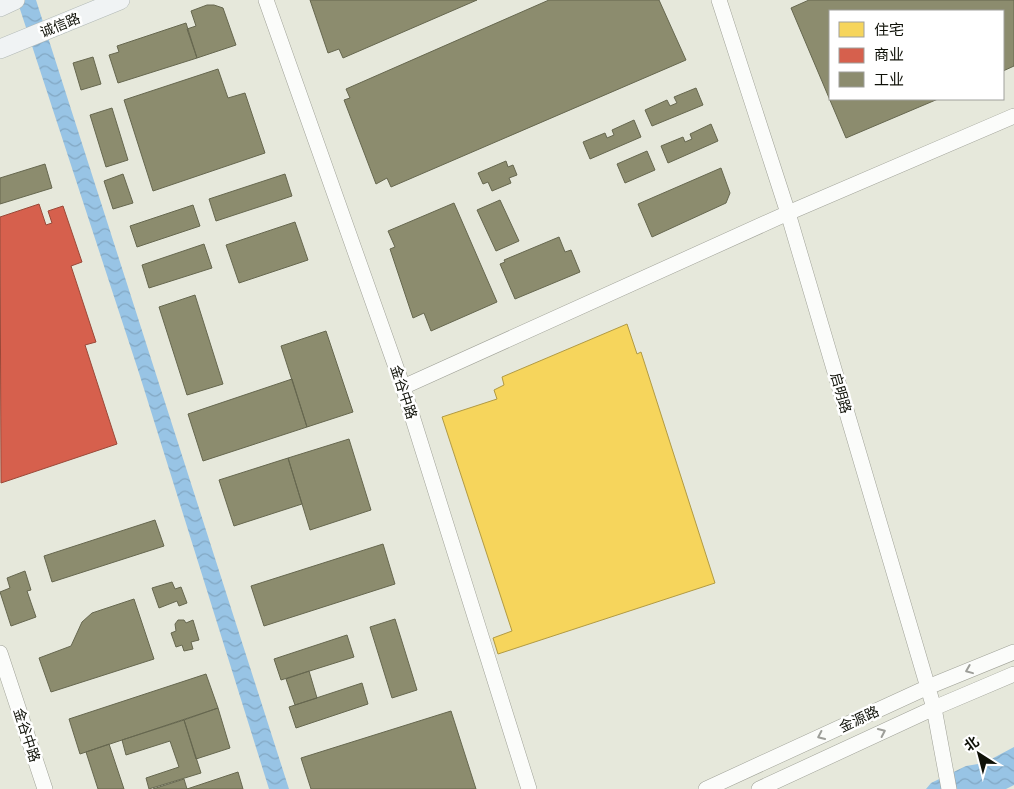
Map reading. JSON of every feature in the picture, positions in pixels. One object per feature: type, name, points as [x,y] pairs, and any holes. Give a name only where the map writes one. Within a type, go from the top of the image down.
[{"type":"main road","name":"诚信路","points":[[0,49],[120,0]]},
{"type":"street","name":"金谷中路","points":[[266,0],[404,387],[528,789]]},
{"type":"street","name":"启明路","points":[[719,0],[788,213],[928,687],[934,708],[949,789]]},
{"type":"street","points":[[404,387],[788,213],[1014,116]]},
{"type":"street","name":"金源路","points":[[706,789],[928,687],[1014,652]]},
{"type":"street","name":"金谷中路","points":[[0,653],[44,789]]},
{"type":"street","name":"金源路","points":[[758,789],[934,708],[1014,674]]},
{"type":"water","points":[[17,0],[36,0],[289,789],[269,789],[139,373]]},
{"type":"water","points":[[1014,747],[1014,785],[1006,789],[926,789],[931,783],[966,766],[984,763]]},
{"type":"building: 住宅","points":[[627,324],[637,354],[641,352],[715,583],[498,654],[493,638],[512,631],[442,417],[497,399],[494,390],[504,385],[502,377]]},
{"type":"building: 商业","points":[[39,204],[46,225],[52,223],[48,211],[63,206],[82,262],[71,266],[96,342],[85,345],[117,444],[1,483],[0,217]]},
{"type":"building: 工业","points":[[310,0],[477,0],[343,58],[339,49],[328,53]]},
{"type":"building: 工业","points":[[549,0],[659,0],[686,60],[391,187],[387,178],[376,184],[344,100],[350,98],[346,89]]},
{"type":"building: 工业","points":[[809,0],[1014,0],[1014,66],[1004,71],[1004,10],[829,10],[829,98],[791,8]]},
{"type":"building: 工业","points":[[207,5],[223,8],[236,45],[197,58],[187,29],[196,26],[191,11]]},
{"type":"building: 工业","points":[[186,23],[197,58],[118,83],[109,55],[119,52],[117,46]]},
{"type":"building: 工业","points":[[93,57],[101,84],[81,90],[73,63]]},
{"type":"building: 工业","points":[[218,69],[228,98],[245,93],[265,153],[153,191],[124,100]]},
{"type":"building: 工业","points":[[696,88],[703,105],[652,126],[645,110],[667,100],[670,106],[677,103],[674,97]]},
{"type":"building: 工业","points":[[830,100],[936,100],[846,138]]},
{"type":"building: 工业","points":[[112,108],[128,160],[106,167],[90,115]]},
{"type":"building: 工业","points":[[634,120],[641,137],[590,159],[583,142],[605,133],[607,138],[614,135],[612,130]]},
{"type":"building: 工业","points":[[711,124],[718,141],[668,163],[661,146],[683,137],[685,142],[692,139],[690,134]]},
{"type":"building: 工业","points":[[647,151],[655,170],[625,183],[617,164]]},
{"type":"building: 工业","points":[[506,161],[508,167],[513,165],[517,175],[509,178],[511,183],[492,191],[488,182],[483,184],[478,173]]},
{"type":"building: 工业","points":[[45,164],[52,188],[0,204],[0,178]]},
{"type":"building: 工业","points":[[721,168],[730,193],[726,203],[652,237],[638,204]]},
{"type":"building: 工业","points":[[123,174],[133,203],[113,209],[104,181]]},
{"type":"building: 工业","points":[[285,174],[292,196],[216,221],[209,199]]},
{"type":"building: 工业","points":[[500,200],[519,241],[496,251],[477,210]]},
{"type":"building: 工业","points":[[454,203],[497,302],[431,331],[424,313],[413,318],[390,249],[395,247],[388,231]]},
{"type":"building: 工业","points":[[193,205],[200,226],[137,247],[130,226]]},
{"type":"building: 工业","points":[[295,222],[308,260],[239,283],[226,245]]},
{"type":"building: 工业","points":[[559,237],[565,252],[571,250],[580,272],[515,299],[500,264],[505,262],[504,260]]},
{"type":"building: 工业","points":[[204,244],[212,268],[149,288],[142,265]]},
{"type":"building: 工业","points":[[195,295],[223,384],[187,395],[159,307]]},
{"type":"building: 工业","points":[[326,331],[353,412],[307,427],[281,346]]},
{"type":"building: 工业","points":[[292,379],[307,427],[203,461],[188,414]]},
{"type":"building: 工业","points":[[349,439],[371,510],[310,530],[288,458]]},
{"type":"building: 工业","points":[[288,458],[302,504],[234,526],[219,480]]},
{"type":"building: 工业","points":[[155,520],[164,546],[52,582],[44,556]]},
{"type":"building: 工业","points":[[383,544],[395,584],[264,626],[251,586]]},
{"type":"building: 工业","points":[[25,571],[31,590],[27,591],[36,617],[11,626],[0,592],[10,588],[7,578]]},
{"type":"building: 工业","points":[[172,582],[175,589],[181,587],[187,603],[179,606],[177,601],[159,608],[152,588]]},
{"type":"building: 工业","points":[[134,599],[154,659],[51,692],[39,658],[71,646],[82,622],[92,613]]},
{"type":"building: 工业","points":[[395,619],[417,690],[392,698],[370,627]]},
{"type":"building: 工业","points":[[178,620],[184,620],[186,623],[193,620],[199,640],[191,642],[193,649],[184,651],[182,645],[176,647],[171,633],[176,631],[175,624]]},
{"type":"building: 工业","points":[[347,635],[354,657],[281,680],[274,659]]},
{"type":"building: 工业","points":[[309,671],[317,698],[295,705],[286,679]]},
{"type":"building: 工业","points":[[206,674],[218,708],[80,754],[69,719]]},
{"type":"building: 工业","points":[[362,683],[368,704],[296,728],[289,707]]},
{"type":"building: 工业","points":[[218,708],[230,748],[196,759],[184,720]]},
{"type":"building: 工业","points":[[451,711],[476,789],[311,789],[301,758]]},
{"type":"building: 工业","points":[[184,720],[201,773],[149,789],[146,778],[179,767],[170,741],[126,755],[122,740]]},
{"type":"building: 工业","points":[[109,744],[124,789],[98,789],[86,752]]},
{"type":"building: 工业","points":[[238,772],[243,789],[187,789]]},
{"type":"building: 工业","points":[[184,779],[187,789],[153,789]]}]
